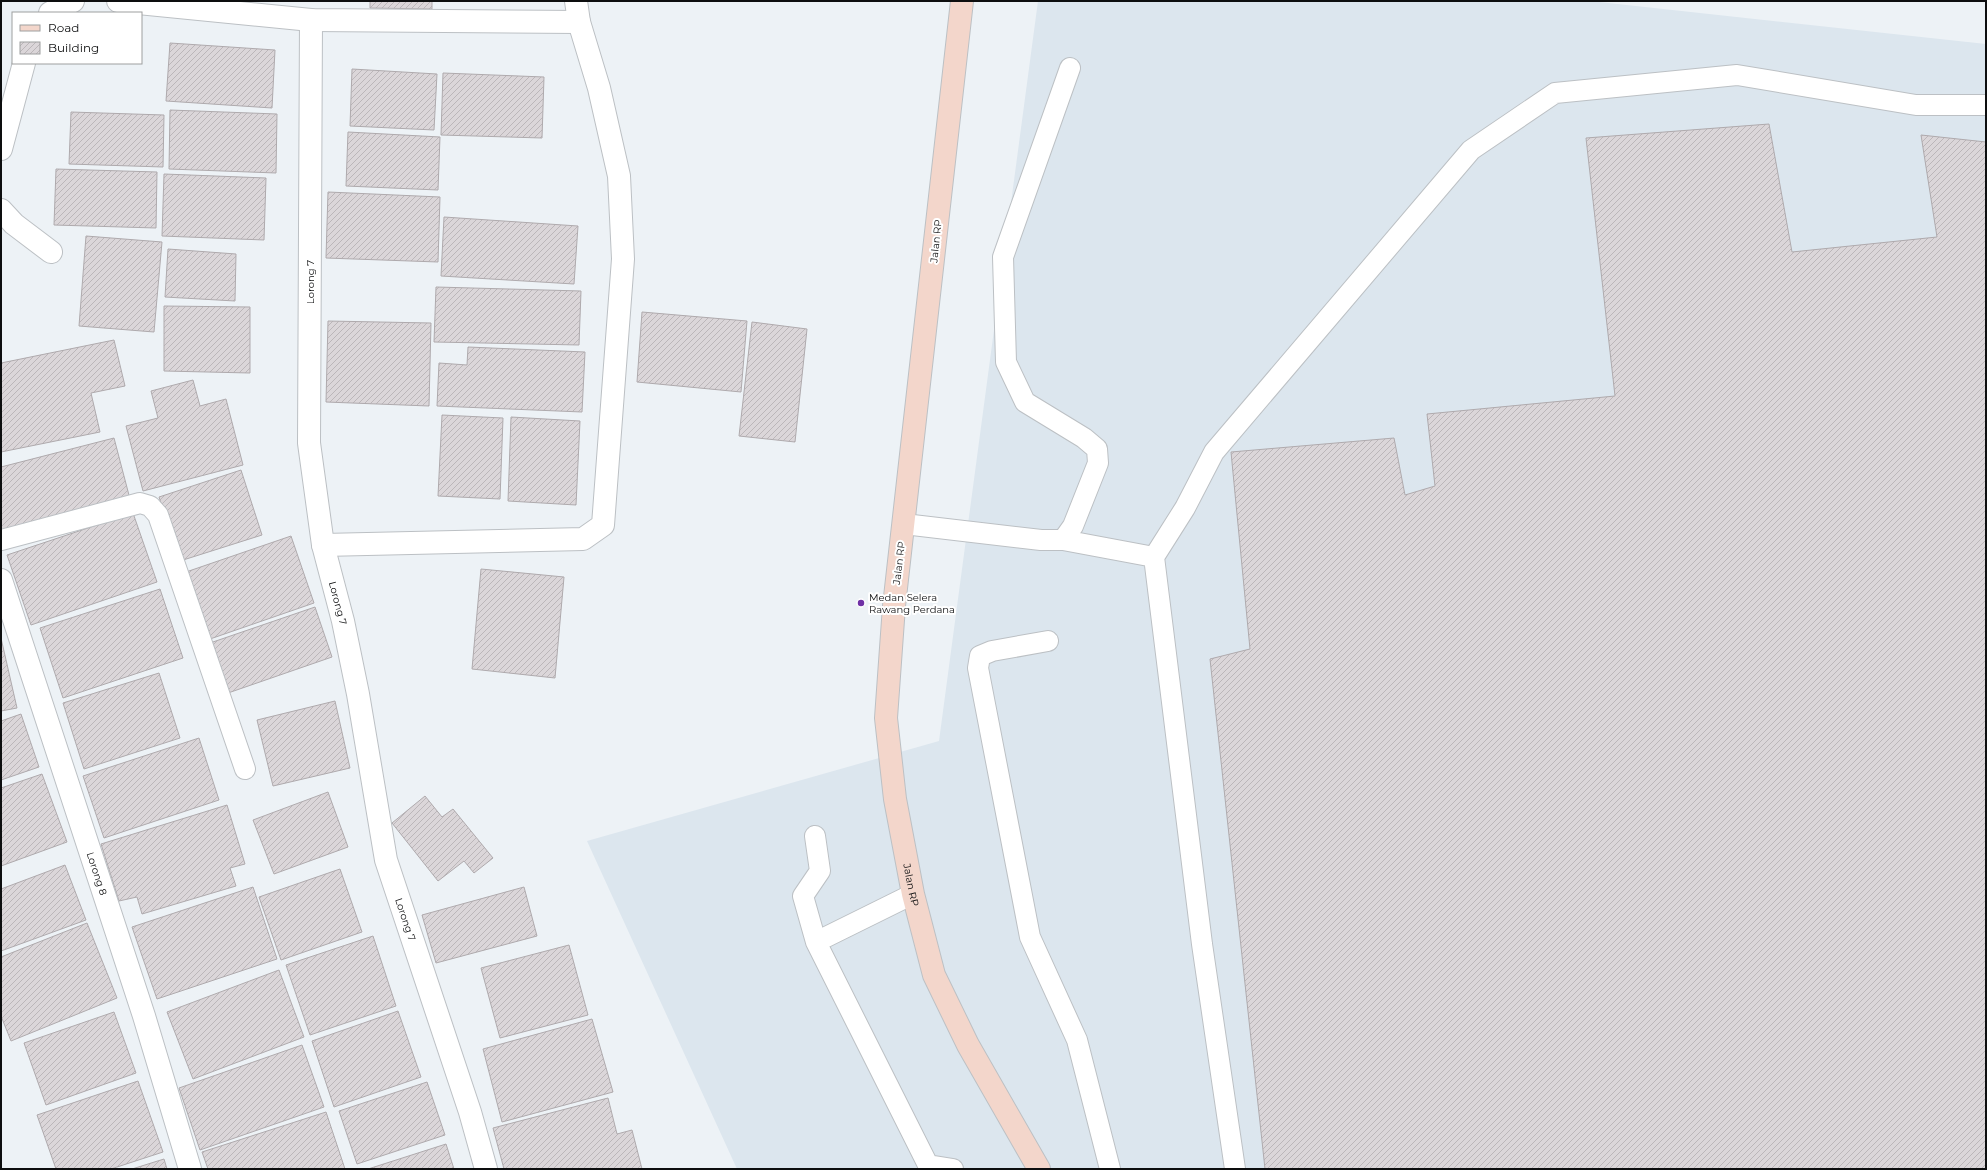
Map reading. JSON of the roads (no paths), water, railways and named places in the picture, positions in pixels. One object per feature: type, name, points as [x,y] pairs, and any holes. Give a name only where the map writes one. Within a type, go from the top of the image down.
[{"type":"street","points":[[52,12],[73,1]]},
{"type":"street","points":[[118,1],[310,20],[579,22]]},
{"type":"street","points":[[323,546],[583,539],[603,526],[623,259],[620,183],[599,88],[579,22],[576,1]]},
{"type":"street","name":"Jalan RP","points":[[962,1],[894,606],[886,718],[895,799],[913,894],[934,975],[968,1045],[1039,1169]]},
{"type":"street","name":"Lorong 7","points":[[310,20],[309,443],[323,546],[344,621],[386,860],[470,1112],[486,1169]]},
{"type":"street","points":[[1,150],[24,64]]},
{"type":"street","points":[[1,210],[14,224],[51,252]]},
{"type":"street","name":"Lorong 8","points":[[1,580],[144,1016],[190,1169]]},
{"type":"lane","points":[[1063,540],[1073,526],[1098,463],[1097,449],[1084,438],[1025,402],[1006,362],[1003,257],[1070,68]]},
{"type":"lane","points":[[1235,1169],[1202,944],[1154,557],[1185,508],[1214,452],[1471,150],[1555,93],[1737,75],[1916,105],[1986,104]]},
{"type":"lane","points":[[1,540],[140,503],[150,506],[158,515],[245,769]]},
{"type":"lane","points":[[904,524],[1041,540],[1063,540],[1154,557]]},
{"type":"lane","points":[[1048,641],[992,651],[980,656],[978,668],[1030,937],[1077,1040],[1110,1169]]},
{"type":"lane","points":[[815,836],[820,871],[803,896],[816,942],[928,1165],[953,1169]]},
{"type":"lane","points":[[816,942],[913,894]]},
{"type":"place","name":"Medan Selera Rawang Perdana","points":[[861,603]]}]
